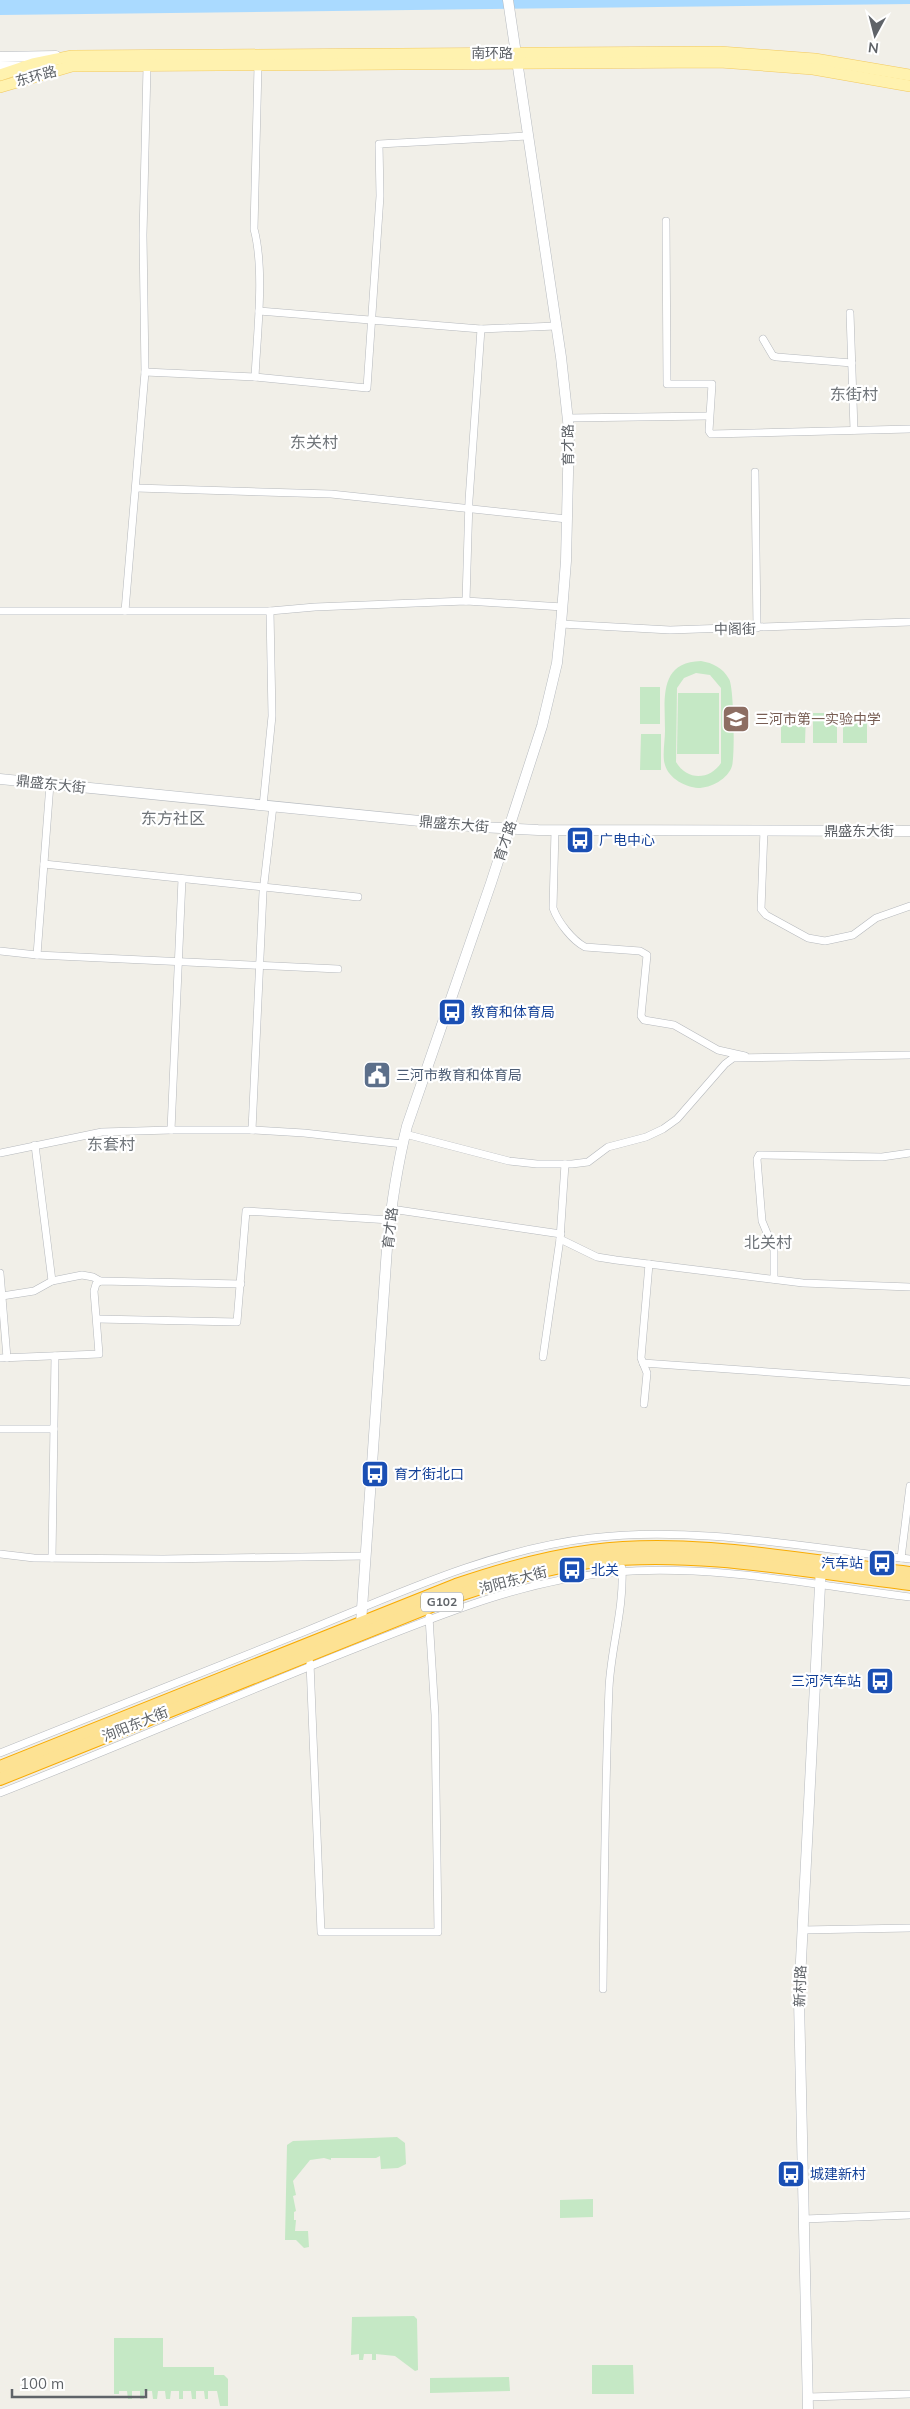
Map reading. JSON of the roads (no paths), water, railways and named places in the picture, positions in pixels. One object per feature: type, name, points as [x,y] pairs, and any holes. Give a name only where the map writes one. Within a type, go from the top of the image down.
[{"type":"highway","name":"泃阳东大街","points":[[0,1767],[483,1576],[533,1562],[593,1551],[686,1548],[820,1574],[910,1573]]},
{"type":"highway","name":"泃阳东大街","points":[[0,1779],[310,1661],[515,1577],[575,1565],[622,1566],[706,1560],[910,1584]]},
{"type":"main road","name":"育才路","points":[[361,1623],[364,1556],[390,1215],[404,1139],[542,726],[557,663],[561,624],[568,519],[568,418],[508,0]]},
{"type":"main road","name":"南环路","points":[[72,61],[147,66],[258,66],[739,52],[841,62],[910,75]]},
{"type":"main road","points":[[0,57],[72,61]]},
{"type":"main road","name":"南环路","points":[[72,61],[517,58],[738,63],[830,71],[910,86]]},
{"type":"main road","name":"东环路","points":[[0,75],[25,67],[72,61]]},
{"type":"main road","name":"东环路","points":[[0,87],[72,61]]},
{"type":"main road","points":[[0,67],[25,67]]},
{"type":"main road","name":"鼎盛东大街","points":[[0,779],[509,829],[910,831]]},
{"type":"main road","name":"新村路","points":[[808,2409],[798,2000],[820,1574]]},
{"type":"street","points":[[125,611],[145,372],[143,235],[147,66]]},
{"type":"street","points":[[255,377],[259,311],[258,243],[254,230],[258,66]]},
{"type":"street","points":[[145,372],[255,377],[367,388],[380,196],[379,144],[528,136]]},
{"type":"street","points":[[666,222],[668,384],[712,384],[709,431],[711,434],[910,429]]},
{"type":"street","points":[[259,311],[481,329],[556,326]]},
{"type":"street","points":[[850,313],[854,430]]},
{"type":"street","points":[[466,601],[469,508],[481,329]]},
{"type":"street","points":[[763,339],[773,356],[852,363]]},
{"type":"street","points":[[568,418],[710,416]]},
{"type":"street","points":[[755,472],[757,628]]},
{"type":"street","points":[[136,488],[331,494],[568,519]]},
{"type":"street","points":[[0,611],[270,611],[315,607],[466,601],[562,607]]},
{"type":"street","points":[[252,1130],[272,716],[270,611]]},
{"type":"street","name":"中阁街","points":[[561,624],[670,630],[910,622]]},
{"type":"street","points":[[37,955],[50,784]]},
{"type":"street","points":[[555,830],[553,908],[558,920],[585,947],[640,951],[647,955],[641,1016],[644,1020],[674,1025],[718,1050],[745,1056]]},
{"type":"street","points":[[764,830],[761,909],[766,915],[808,938],[825,942],[848,936],[876,918],[910,906]]},
{"type":"street","points":[[44,864],[358,897]]},
{"type":"street","points":[[171,1130],[182,879]]},
{"type":"street","points":[[0,952],[338,970]]},
{"type":"street","points":[[0,1153],[102,1132],[252,1130],[404,1139],[509,1161],[537,1164],[588,1162],[608,1147],[646,1137],[663,1129],[677,1119],[732,1058],[745,1056],[910,1054]]},
{"type":"street","points":[[35,1145],[52,1281]]},
{"type":"street","points":[[774,1279],[773,1245],[762,1221],[757,1159],[759,1155],[882,1157],[910,1153]]},
{"type":"street","points":[[543,1357],[560,1236],[566,1164]]},
{"type":"street","points":[[97,1319],[238,1322],[246,1211],[390,1215],[560,1236],[597,1257],[803,1283],[910,1287]]},
{"type":"street","points":[[644,1404],[647,1373],[642,1358],[649,1264]]},
{"type":"street","points":[[0,1273],[3,1358],[99,1354],[94,1291],[96,1284],[100,1282]]},
{"type":"street","points":[[2,1296],[34,1291],[52,1281],[82,1275],[93,1277],[100,1282],[240,1284]]},
{"type":"street","points":[[52,1558],[55,1356]]},
{"type":"street","points":[[643,1363],[910,1382]]},
{"type":"street","points":[[0,1429],[54,1429]]},
{"type":"street","points":[[901,1558],[910,1486]]},
{"type":"street","points":[[0,1753],[362,1608],[479,1563],[530,1549],[620,1535],[686,1535],[910,1560]]},
{"type":"street","points":[[0,1554],[52,1558],[164,1559],[364,1556]]},
{"type":"street","points":[[603,1989],[604,1856],[609,1685],[623,1589],[622,1566]]},
{"type":"street","points":[[820,1574],[910,1597]]},
{"type":"street","points":[[0,1793],[310,1661],[321,1932],[438,1932],[435,1715],[429,1613]]},
{"type":"street","points":[[802,1930],[910,1928]]},
{"type":"street","points":[[804,2218],[910,2215]]},
{"type":"street","points":[[808,2397],[910,2394]]},
{"type":"water","points":[[0,0],[910,0],[910,4],[0,15]]},
{"type":"place","name":"三河市第一实验中学","points":[[736,719]]},
{"type":"place","name":"广电中心","points":[[580,840]]},
{"type":"place","name":"教育和体育局","points":[[452,1012]]},
{"type":"place","name":"三河市教育和体育局","points":[[377,1075]]},
{"type":"place","name":"育才街北口","points":[[375,1474]]},
{"type":"place","name":"汽车站","points":[[882,1563]]},
{"type":"place","name":"北关","points":[[572,1570]]},
{"type":"place","name":"三河汽车站","points":[[880,1681]]},
{"type":"place","name":"城建新村","points":[[791,2174]]},
{"type":"district","name":"东街村","points":[[854,394]]},
{"type":"district","name":"东关村","points":[[314,442]]},
{"type":"district","name":"东方社区","points":[[173,818]]},
{"type":"district","name":"东套村","points":[[111,1144]]},
{"type":"district","name":"北关村","points":[[768,1242]]}]
